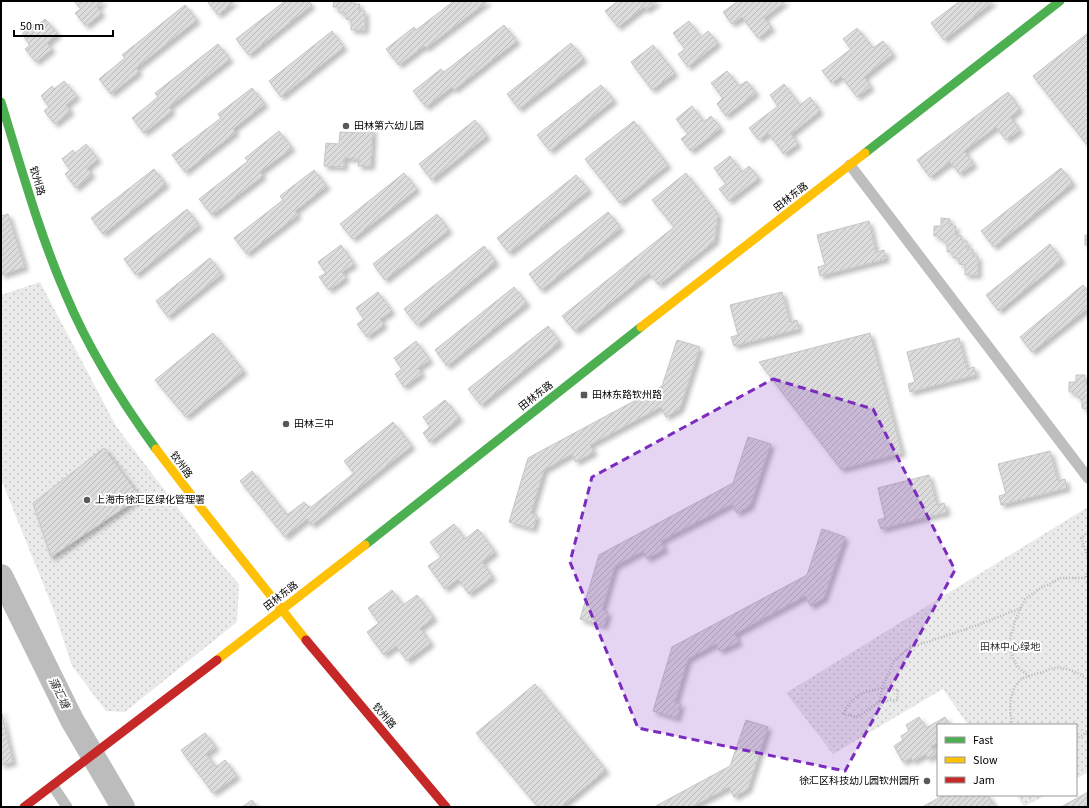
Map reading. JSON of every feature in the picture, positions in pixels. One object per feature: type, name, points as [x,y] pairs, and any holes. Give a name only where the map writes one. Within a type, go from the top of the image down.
[{"type":"street","name":"田林东路","points":[[24,807],[280,611],[637,330],[1060,1]]},
{"type":"street","name":"钦州路","points":[[1,102],[49,253],[78,322],[106,373],[174,475],[280,611],[446,807]]},
{"type":"street","points":[[850,165],[1088,478]]},
{"type":"street","points":[[52,786],[67,807]]},
{"type":"path","points":[[1088,532],[1081,538],[1088,557]]},
{"type":"path","points":[[1029,676],[1017,667],[1008,646],[1015,621],[1025,599],[1039,589],[1061,578],[1087,578],[1088,569]]},
{"type":"path","points":[[880,701],[882,688],[894,661],[909,648],[975,626],[1021,608]]},
{"type":"path","points":[[1013,724],[1010,714],[1015,686],[1021,679],[1054,668],[1062,668],[1073,671],[1088,680]]},
{"type":"path","points":[[882,688],[898,690],[897,700],[880,701],[858,717],[844,714],[848,704],[862,693],[882,688]]},
{"type":"path","points":[[1077,738],[1084,735],[1088,730]]},
{"type":"highlighted area","points":[[773,379],[873,409],[955,570],[845,771],[638,728],[570,562],[592,477]]},
{"type":"green space","points":[[40,282],[116,426],[216,558],[239,584],[237,622],[125,712],[106,711],[72,666],[54,611],[1,479],[1,295]]},
{"type":"green space","name":"田林中心绿地","points":[[1088,507],[1088,772],[1077,778],[1077,724],[967,724],[943,689],[833,754],[786,693]]},
{"type":"green space","points":[[1017,796],[1044,796],[1024,807]]},
{"type":"building","points":[[74,1],[104,1],[97,7],[102,13],[86,26],[75,13],[81,9]]},
{"type":"building","points":[[207,1],[235,1],[218,15]]},
{"type":"building","points":[[285,1],[308,1],[312,5],[249,55],[236,39]]},
{"type":"building","points":[[334,1],[354,1],[354,4],[360,4],[359,11],[365,11],[365,30],[351,30],[351,20],[346,19],[346,13],[339,13],[339,7],[333,7]]},
{"type":"building","points":[[454,1],[488,1],[426,48],[424,46],[399,65],[386,49],[414,27],[416,30]]},
{"type":"building","points":[[618,1],[658,1],[646,10],[644,7],[618,27],[605,11]]},
{"type":"building","points":[[738,1],[786,1],[764,18],[772,28],[758,38],[742,17],[732,24],[723,12]]},
{"type":"building","points":[[960,1],[994,1],[944,40],[931,23]]},
{"type":"building","points":[[185,5],[197,20],[136,68],[139,72],[111,94],[99,79],[125,58],[122,55]]},
{"type":"building","points":[[45,19],[58,34],[47,43],[52,49],[36,62],[25,49],[30,45],[22,34],[33,24],[35,27]]},
{"type":"building","points":[[689,21],[701,37],[708,31],[718,43],[688,67],[678,54],[685,49],[673,33]]},
{"type":"building","points":[[504,25],[517,41],[454,90],[452,87],[426,107],[413,91],[441,69],[444,72]]},
{"type":"building","points":[[857,28],[873,48],[883,41],[893,54],[864,77],[871,87],[857,97],[841,76],[832,83],[822,71],[851,49],[843,39]]},
{"type":"building","points":[[332,31],[344,47],[281,97],[269,81]]},
{"type":"building","points":[[1088,33],[1088,146],[1033,76]]},
{"type":"building","points":[[571,43],[584,59],[519,109],[507,94]]},
{"type":"building","points":[[218,44],[230,59],[169,107],[172,111],[144,133],[132,118],[158,97],[155,93]]},
{"type":"building","points":[[653,45],[675,73],[652,90],[631,62]]},
{"type":"building","points":[[727,71],[739,86],[747,81],[756,93],[726,116],[717,104],[723,98],[711,83]]},
{"type":"building","points":[[64,81],[77,96],[66,105],[71,111],[55,124],[44,111],[49,107],[41,96],[52,86],[54,89]]},
{"type":"building","points":[[784,84],[800,105],[810,97],[820,111],[791,134],[798,144],[784,154],[768,133],[759,140],[749,128],[778,106],[770,95]]},
{"type":"building","points":[[601,85],[614,100],[550,151],[537,135]]},
{"type":"building","points":[[252,88],[265,104],[233,129],[236,132],[185,172],[172,155],[221,118],[218,114]]},
{"type":"building","points":[[1008,92],[1020,109],[1010,117],[1020,130],[1006,140],[996,127],[964,151],[974,164],[960,174],[950,162],[930,177],[917,160]]},
{"type":"building","points":[[692,106],[704,122],[711,116],[721,128],[691,151],[681,139],[688,134],[676,119]]},
{"type":"building","points":[[475,120],[487,136],[432,180],[419,164]]},
{"type":"building","points":[[634,121],[668,165],[620,203],[585,159]]},
{"type":"building","points":[[362,128],[373,129],[371,166],[358,166],[359,159],[344,158],[344,167],[324,166],[326,143],[339,144],[340,132],[362,133]]},
{"type":"building","points":[[279,131],[292,148],[260,172],[263,176],[212,215],[199,199],[248,161],[245,158]]},
{"type":"building","points":[[86,144],[98,159],[87,168],[92,174],[76,188],[65,174],[70,170],[62,159],[73,150],[75,153]]},
{"type":"building","points":[[730,156],[742,172],[749,166],[759,178],[729,201],[719,189],[726,184],[714,168]]},
{"type":"building","points":[[1061,168],[1073,183],[994,247],[981,231]]},
{"type":"building","points":[[154,169],[166,184],[103,234],[91,218]]},
{"type":"building","points":[[314,170],[327,186],[295,211],[298,215],[247,254],[234,238],[283,200],[280,196]]},
{"type":"building","points":[[404,173],[417,189],[353,239],[340,224]]},
{"type":"building","points":[[686,173],[718,214],[715,241],[659,285],[649,273],[575,331],[562,316],[674,227],[652,200]]},
{"type":"building","points":[[576,175],[589,190],[509,253],[497,238]]},
{"type":"building","points":[[187,209],[199,225],[136,275],[124,259]]},
{"type":"building","points":[[608,212],[621,228],[541,290],[529,274]]},
{"type":"building","points":[[8,214],[25,267],[1,275],[1,216]]},
{"type":"building","points":[[437,214],[449,230],[385,280],[373,264]]},
{"type":"building","points":[[941,218],[950,219],[950,226],[956,226],[955,235],[962,236],[962,241],[967,241],[967,249],[973,249],[973,256],[978,256],[978,275],[965,275],[965,265],[959,264],[959,258],[953,258],[953,252],[947,252],[947,244],[937,236],[934,236],[934,226],[941,226]]},
{"type":"building","points":[[869,221],[876,252],[884,250],[886,259],[820,276],[818,267],[825,265],[817,235]]},
{"type":"building","points":[[1085,235],[1088,235],[1088,245],[1085,245]]},
{"type":"building","points":[[1050,244],[1062,260],[999,311],[986,295]]},
{"type":"building","points":[[341,245],[354,264],[342,272],[346,278],[329,290],[319,277],[326,273],[318,262]]},
{"type":"building","points":[[484,246],[496,262],[417,325],[404,309]]},
{"type":"building","points":[[210,258],[222,274],[168,317],[156,301]]},
{"type":"building","points":[[1083,285],[1088,291],[1088,308],[1032,352],[1020,337]]},
{"type":"building","points":[[514,287],[527,303],[447,366],[435,350]]},
{"type":"building","points":[[378,292],[392,311],[380,319],[384,325],[367,337],[357,324],[364,319],[356,308]]},
{"type":"building","points":[[782,292],[790,322],[797,320],[799,329],[734,346],[731,337],[738,335],[730,305]]},
{"type":"building","points":[[548,326],[560,342],[481,405],[468,389]]},
{"type":"building","points":[[213,333],[244,371],[186,417],[155,380]]},
{"type":"building","points":[[870,333],[902,453],[841,469],[759,362]]},
{"type":"building","points":[[959,338],[967,369],[974,367],[976,375],[910,392],[908,384],[915,382],[907,352]]},
{"type":"building","points":[[677,340],[700,347],[680,409],[666,417],[661,407],[590,445],[594,452],[576,462],[572,454],[544,470],[531,513],[537,515],[533,529],[509,522],[528,458],[662,386]]},
{"type":"building","points":[[416,341],[430,360],[418,368],[422,374],[404,387],[395,374],[402,369],[394,358]]},
{"type":"building","points":[[1076,375],[1085,375],[1085,383],[1088,383],[1088,409],[1082,408],[1082,401],[1080,398],[1072,392],[1069,392],[1069,382],[1076,382]]},
{"type":"building","points":[[445,400],[460,418],[430,442],[423,433],[430,427],[423,417]]},
{"type":"building","points":[[393,422],[412,446],[312,525],[307,519],[285,537],[240,481],[252,471],[287,515],[304,502],[310,508],[354,473],[344,461]]},
{"type":"building","points":[[748,437],[771,444],[750,506],[737,513],[732,504],[661,541],[665,549],[647,559],[643,551],[615,566],[602,610],[608,612],[604,626],[580,619],[599,555],[733,483]]},
{"type":"building","name":"上海市徐汇区绿化管理署","points":[[104,448],[140,497],[51,557],[33,503]]},
{"type":"building","points":[[1050,451],[1058,481],[1065,479],[1067,488],[1001,505],[999,496],[1006,494],[998,464]]},
{"type":"building","points":[[929,475],[937,505],[944,503],[947,512],[881,529],[878,520],[885,518],[878,488]]},
{"type":"building","points":[[454,524],[465,539],[478,529],[495,552],[482,562],[493,577],[469,594],[458,579],[445,589],[428,566],[441,557],[430,542]]},
{"type":"building","points":[[822,529],[845,537],[824,598],[811,606],[805,596],[735,634],[739,642],[720,651],[716,644],[688,659],[675,703],[681,704],[677,718],[653,711],[672,647],[807,575]]},
{"type":"building","points":[[392,590],[403,605],[417,595],[434,618],[420,628],[431,643],[407,661],[396,646],[384,655],[367,632],[379,623],[368,608]]},
{"type":"building","points":[[535,684],[606,770],[561,807],[538,807],[476,733]]},
{"type":"building","points":[[1,710],[13,762],[1,765]]},
{"type":"building","points":[[919,717],[926,728],[945,717],[949,724],[937,724],[937,743],[931,746],[936,754],[928,759],[926,754],[913,761],[911,758],[903,762],[894,746],[903,740],[901,736],[909,731],[906,725]]},
{"type":"building","points":[[746,720],[768,727],[748,789],[734,797],[729,787],[692,807],[654,807],[730,766]]},
{"type":"building","points":[[205,733],[216,747],[206,754],[216,767],[225,760],[237,776],[213,793],[181,750]]},
{"type":"building","points":[[1088,792],[1088,807],[1061,807]]},
{"type":"building","points":[[942,796],[989,796],[995,807],[922,807]]},
{"type":"building","points":[[252,800],[257,807],[242,807]]},
{"type":"waterway","name":"蒲汇塘","points":[[1,576],[72,720],[123,807]]},
{"type":"traffic: fast","points":[[865,153],[1060,1]]},
{"type":"traffic: fast","points":[[1,102],[47,248],[75,315],[106,375],[156,449]]},
{"type":"traffic: fast","points":[[365,545],[641,327]]},
{"type":"traffic: slow","points":[[641,327],[865,153]]},
{"type":"traffic: slow","points":[[156,449],[306,640]]},
{"type":"traffic: slow","points":[[217,660],[365,545]]},
{"type":"traffic: jam","points":[[306,640],[446,807]]},
{"type":"traffic: jam","points":[[24,807],[217,660]]},
{"type":"place","name":"田林第六幼儿园","points":[[346,126]]},
{"type":"place","name":"田林东路钦州路","points":[[584,395]]},
{"type":"place","name":"田林三中","points":[[286,424]]},
{"type":"place","name":"上海市徐汇区绿化管理署","points":[[87,500]]},
{"type":"place","name":"徐汇区科技幼儿园钦州园所","points":[[927,781]]}]
